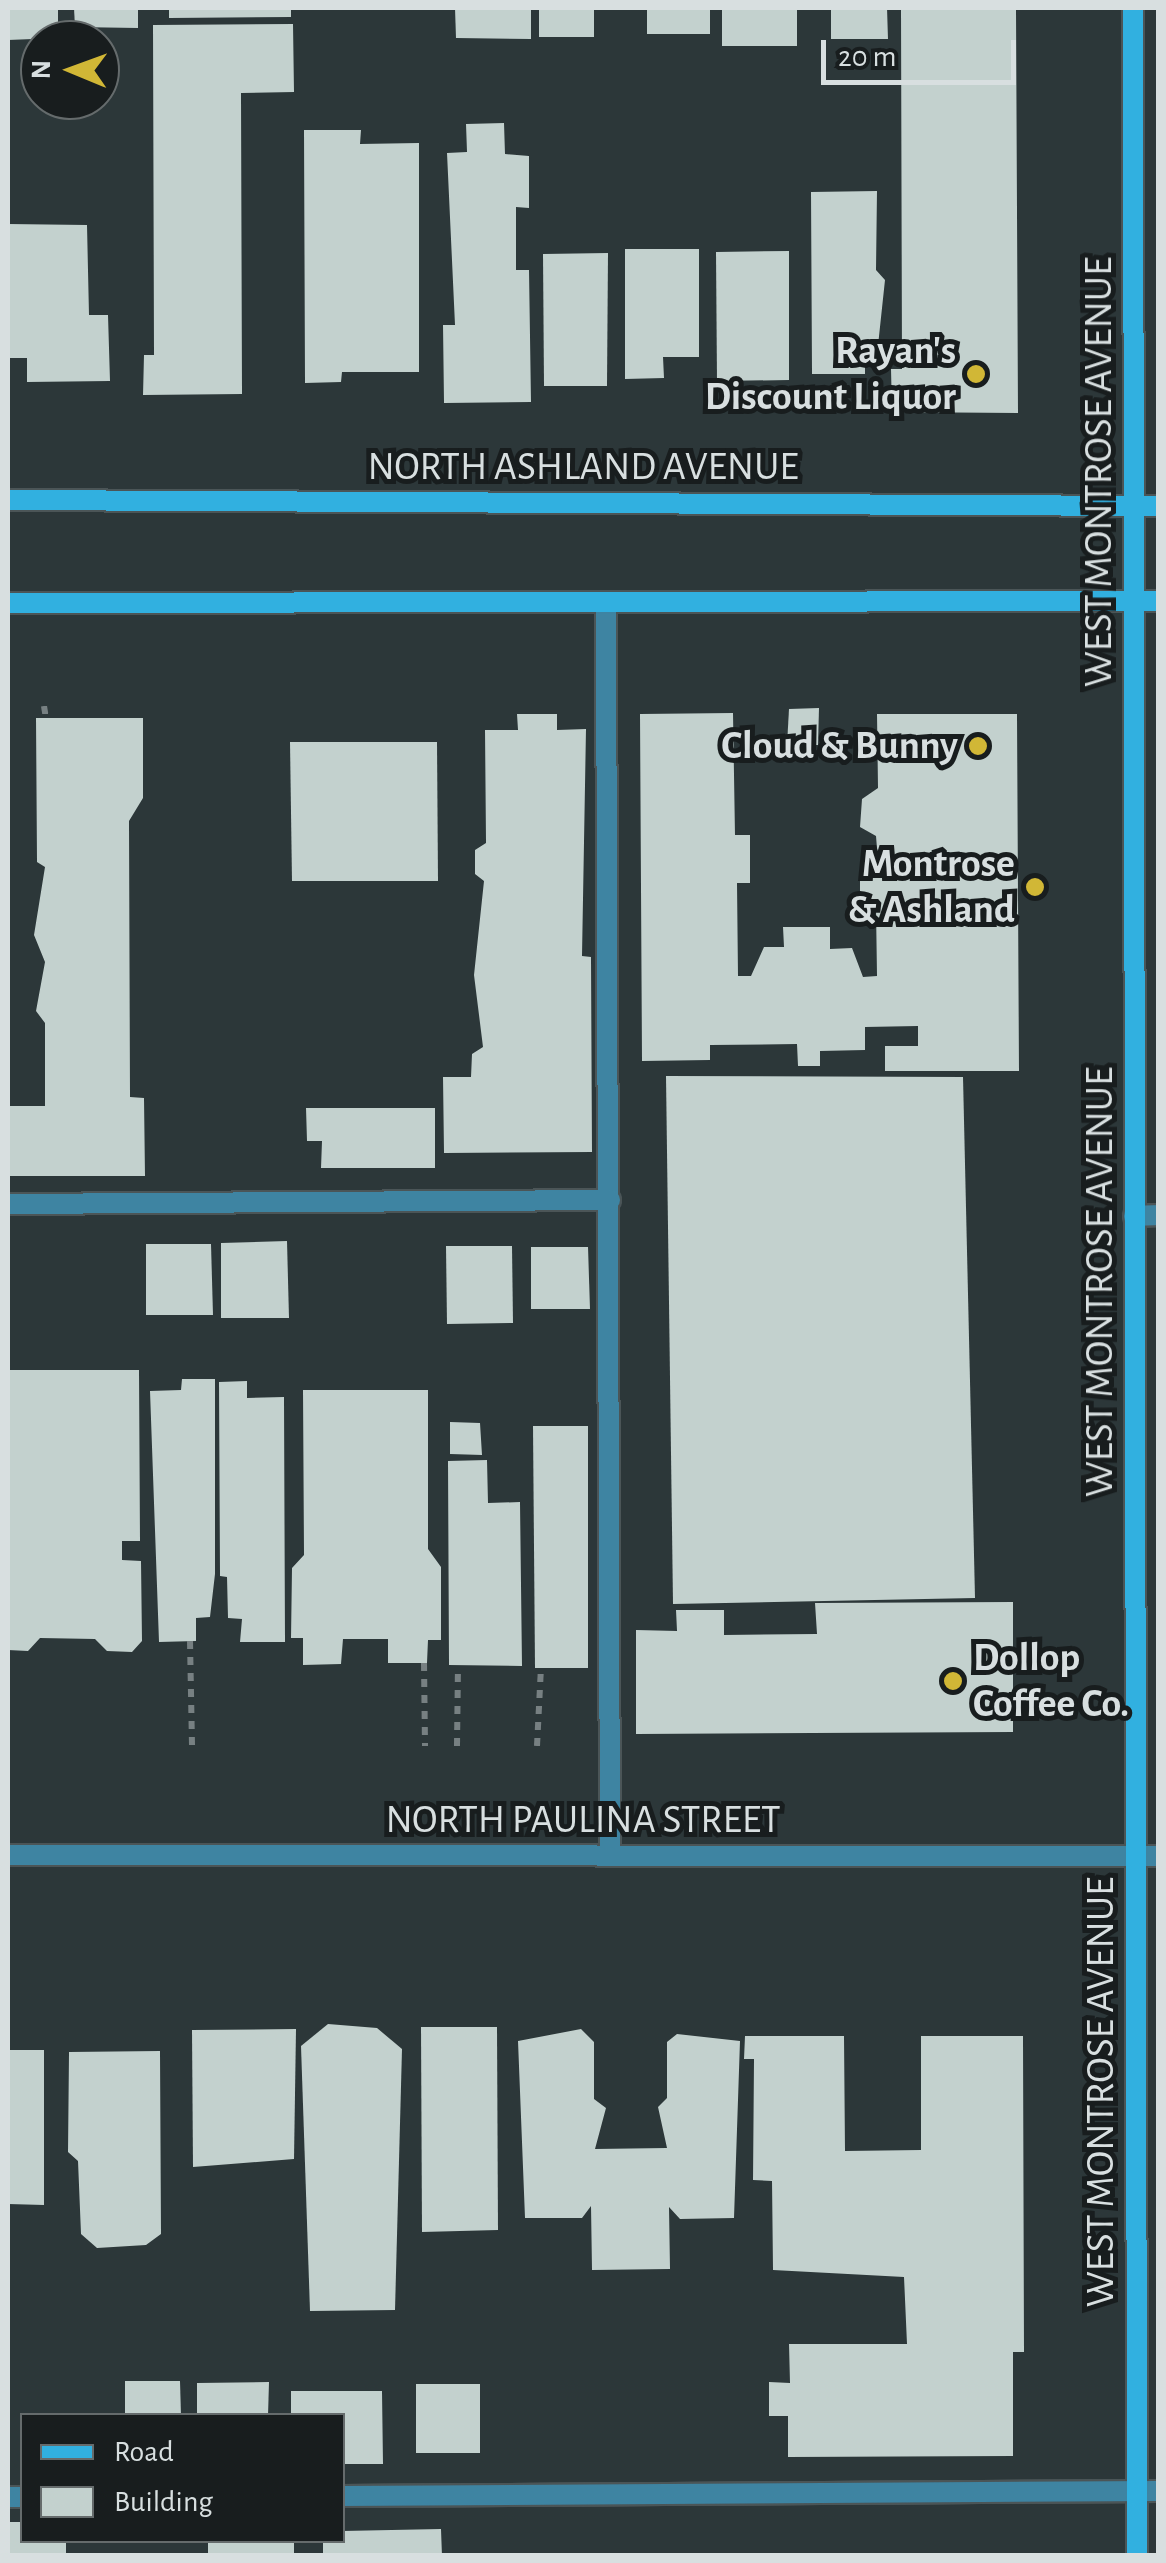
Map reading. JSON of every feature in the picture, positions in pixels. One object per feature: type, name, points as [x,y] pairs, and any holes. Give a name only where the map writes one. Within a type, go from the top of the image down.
[{"type":"main road","name":"WEST MONTROSE AVENUE","points":[[1133,8],[1135,1856],[1148,2491],[1137,2556]]},
{"type":"main road","name":"NORTH ASHLAND AVENUE","points":[[8,500],[1158,506]]},
{"type":"main road","points":[[8,603],[1158,601]]},
{"type":"street","points":[[606,602],[610,1855]]},
{"type":"street","points":[[8,1204],[610,1200]]},
{"type":"street","points":[[1134,1216],[1158,1216]]},
{"type":"street","name":"NORTH PAULINA STREET","points":[[8,1855],[1158,1856]]},
{"type":"street","points":[[345,2496],[1148,2491]]},
{"type":"path","points":[[44,706],[46,718]]},
{"type":"path","points":[[190,1641],[192,1746]]},
{"type":"path","points":[[424,1662],[425,1746]]},
{"type":"path","points":[[457,1746],[458,1666]]},
{"type":"path","points":[[537,1746],[542,1668]]},
{"type":"building","points":[[8,8],[58,8],[58,20],[20,20],[20,40],[8,40]]},
{"type":"building","points":[[74,8],[138,8],[138,28],[120,28],[120,20],[75,20]]},
{"type":"building","points":[[169,8],[291,8],[291,17],[169,18]]},
{"type":"building","points":[[455,8],[531,8],[531,39],[456,38]]},
{"type":"building","points":[[539,8],[594,8],[594,37],[539,37]]},
{"type":"building","points":[[647,8],[710,8],[710,34],[647,34]]},
{"type":"building","points":[[722,8],[797,8],[797,46],[722,46]]},
{"type":"building","points":[[831,8],[887,8],[888,39],[831,39]]},
{"type":"building","points":[[901,8],[1016,8],[1018,413],[892,412],[891,369],[902,369]]},
{"type":"building","points":[[293,24],[294,92],[241,93],[242,394],[143,395],[144,355],[154,355],[153,25]]},
{"type":"building","points":[[504,123],[505,154],[529,156],[529,208],[516,207],[516,270],[529,270],[531,402],[444,403],[443,325],[455,325],[447,153],[467,152],[466,124]]},
{"type":"building","points":[[304,130],[361,130],[360,144],[419,143],[419,372],[342,372],[341,382],[305,383]]},
{"type":"building","points":[[877,191],[876,270],[885,280],[877,355],[865,355],[865,374],[812,374],[811,192]]},
{"type":"building","points":[[8,224],[87,225],[89,315],[108,315],[110,381],[27,382],[27,358],[8,358]]},
{"type":"building","points":[[625,249],[699,249],[699,357],[663,357],[664,378],[625,379]]},
{"type":"building","points":[[789,251],[789,380],[717,381],[716,252]]},
{"type":"building","points":[[608,253],[607,386],[544,386],[543,254]]},
{"type":"building","points":[[819,708],[818,745],[787,745],[789,709]]},
{"type":"building","points":[[733,713],[735,835],[750,835],[750,883],[737,883],[738,976],[751,976],[764,947],[784,947],[783,927],[830,927],[830,949],[852,948],[863,977],[877,976],[876,909],[860,897],[860,873],[878,861],[876,836],[860,827],[862,799],[878,788],[877,714],[1017,714],[1019,1071],[885,1071],[885,1046],[918,1046],[918,1026],[865,1027],[865,1050],[820,1051],[820,1066],[798,1066],[797,1044],[710,1045],[710,1060],[642,1061],[640,714]]},
{"type":"building","points":[[517,714],[557,714],[557,730],[586,729],[582,956],[591,957],[592,1152],[444,1153],[443,1077],[471,1077],[472,1054],[483,1047],[474,975],[484,881],[475,874],[475,850],[486,843],[485,730],[518,730]]},
{"type":"building","points":[[36,718],[143,718],[143,798],[129,821],[130,1097],[144,1098],[145,1176],[8,1176],[8,1106],[45,1106],[45,1023],[36,1011],[45,962],[34,935],[45,867],[37,862]]},
{"type":"building","points":[[290,742],[437,742],[438,881],[292,881]]},
{"type":"building","points":[[666,1076],[963,1077],[975,1598],[673,1604]]},
{"type":"building","points":[[306,1108],[435,1108],[435,1168],[321,1168],[322,1141],[307,1141]]},
{"type":"building","points":[[287,1241],[289,1318],[221,1318],[221,1243]]},
{"type":"building","points":[[146,1244],[211,1244],[213,1315],[146,1315]]},
{"type":"building","points":[[446,1246],[512,1246],[513,1323],[447,1324]]},
{"type":"building","points":[[531,1247],[588,1247],[590,1309],[531,1309]]},
{"type":"building","points":[[8,1370],[139,1370],[140,1541],[122,1541],[122,1560],[141,1561],[142,1641],[132,1652],[107,1651],[95,1639],[40,1638],[28,1651],[8,1650]]},
{"type":"building","points":[[182,1379],[215,1379],[215,1574],[210,1617],[196,1618],[196,1641],[159,1642],[150,1391],[181,1390]]},
{"type":"building","points":[[247,1381],[247,1398],[284,1397],[285,1642],[240,1642],[242,1619],[228,1618],[227,1577],[220,1576],[219,1382]]},
{"type":"building","points":[[303,1390],[428,1390],[428,1549],[441,1567],[441,1640],[428,1640],[427,1663],[388,1663],[388,1639],[343,1639],[341,1664],[303,1665],[303,1638],[291,1638],[292,1568],[304,1555]]},
{"type":"building","points":[[450,1422],[480,1423],[482,1455],[450,1454]]},
{"type":"building","points":[[533,1426],[588,1426],[588,1668],[535,1668]]},
{"type":"building","points":[[487,1460],[488,1503],[520,1502],[522,1666],[449,1665],[448,1461]]},
{"type":"building","points":[[1013,1602],[1013,1732],[636,1734],[636,1630],[677,1631],[676,1610],[724,1610],[724,1635],[817,1634],[815,1603]]},
{"type":"building","points":[[328,2024],[377,2028],[402,2049],[395,2310],[310,2311],[301,2046]]},
{"type":"building","points":[[421,2027],[497,2027],[498,2230],[422,2232]]},
{"type":"building","points":[[296,2029],[294,2159],[193,2167],[192,2030]]},
{"type":"building","points":[[581,2029],[594,2042],[594,2099],[606,2108],[595,2149],[667,2148],[658,2107],[667,2098],[667,2042],[677,2034],[740,2041],[734,2218],[680,2219],[669,2207],[670,2269],[592,2270],[591,2206],[582,2218],[525,2218],[518,2041]]},
{"type":"building","points":[[745,2036],[844,2036],[845,2151],[921,2150],[921,2036],[1023,2036],[1024,2352],[1013,2352],[1013,2456],[788,2457],[788,2416],[769,2416],[769,2382],[790,2383],[789,2344],[907,2344],[904,2277],[773,2270],[772,2181],[753,2180],[754,2059],[744,2059]]},
{"type":"building","points":[[8,2050],[44,2050],[44,2205],[8,2204]]},
{"type":"building","points":[[160,2051],[161,2234],[146,2245],[97,2248],[81,2234],[78,2161],[68,2152],[69,2052]]},
{"type":"building","points":[[125,2381],[180,2381],[181,2413],[125,2413]]},
{"type":"building","points":[[269,2382],[268,2413],[197,2413],[197,2383]]},
{"type":"building","points":[[416,2384],[480,2384],[480,2453],[416,2453]]},
{"type":"building","points":[[291,2391],[382,2391],[383,2464],[345,2464],[345,2413],[291,2413]]},
{"type":"building","points":[[8,2522],[20,2522],[20,2543],[66,2543],[66,2556],[8,2556]]},
{"type":"building","points":[[441,2529],[442,2556],[323,2556],[323,2543],[345,2543],[345,2531]]},
{"type":"building","points":[[208,2543],[294,2543],[294,2556],[208,2556]]},
{"type":"place","name":"Rayan's Discount Liquor","points":[[976,374]]},
{"type":"place","name":"Cloud & Bunny","points":[[978,746]]},
{"type":"place","name":"Montrose & Ashland","points":[[1035,887]]},
{"type":"place","name":"Dollop Coffee Co.","points":[[953,1681]]}]
